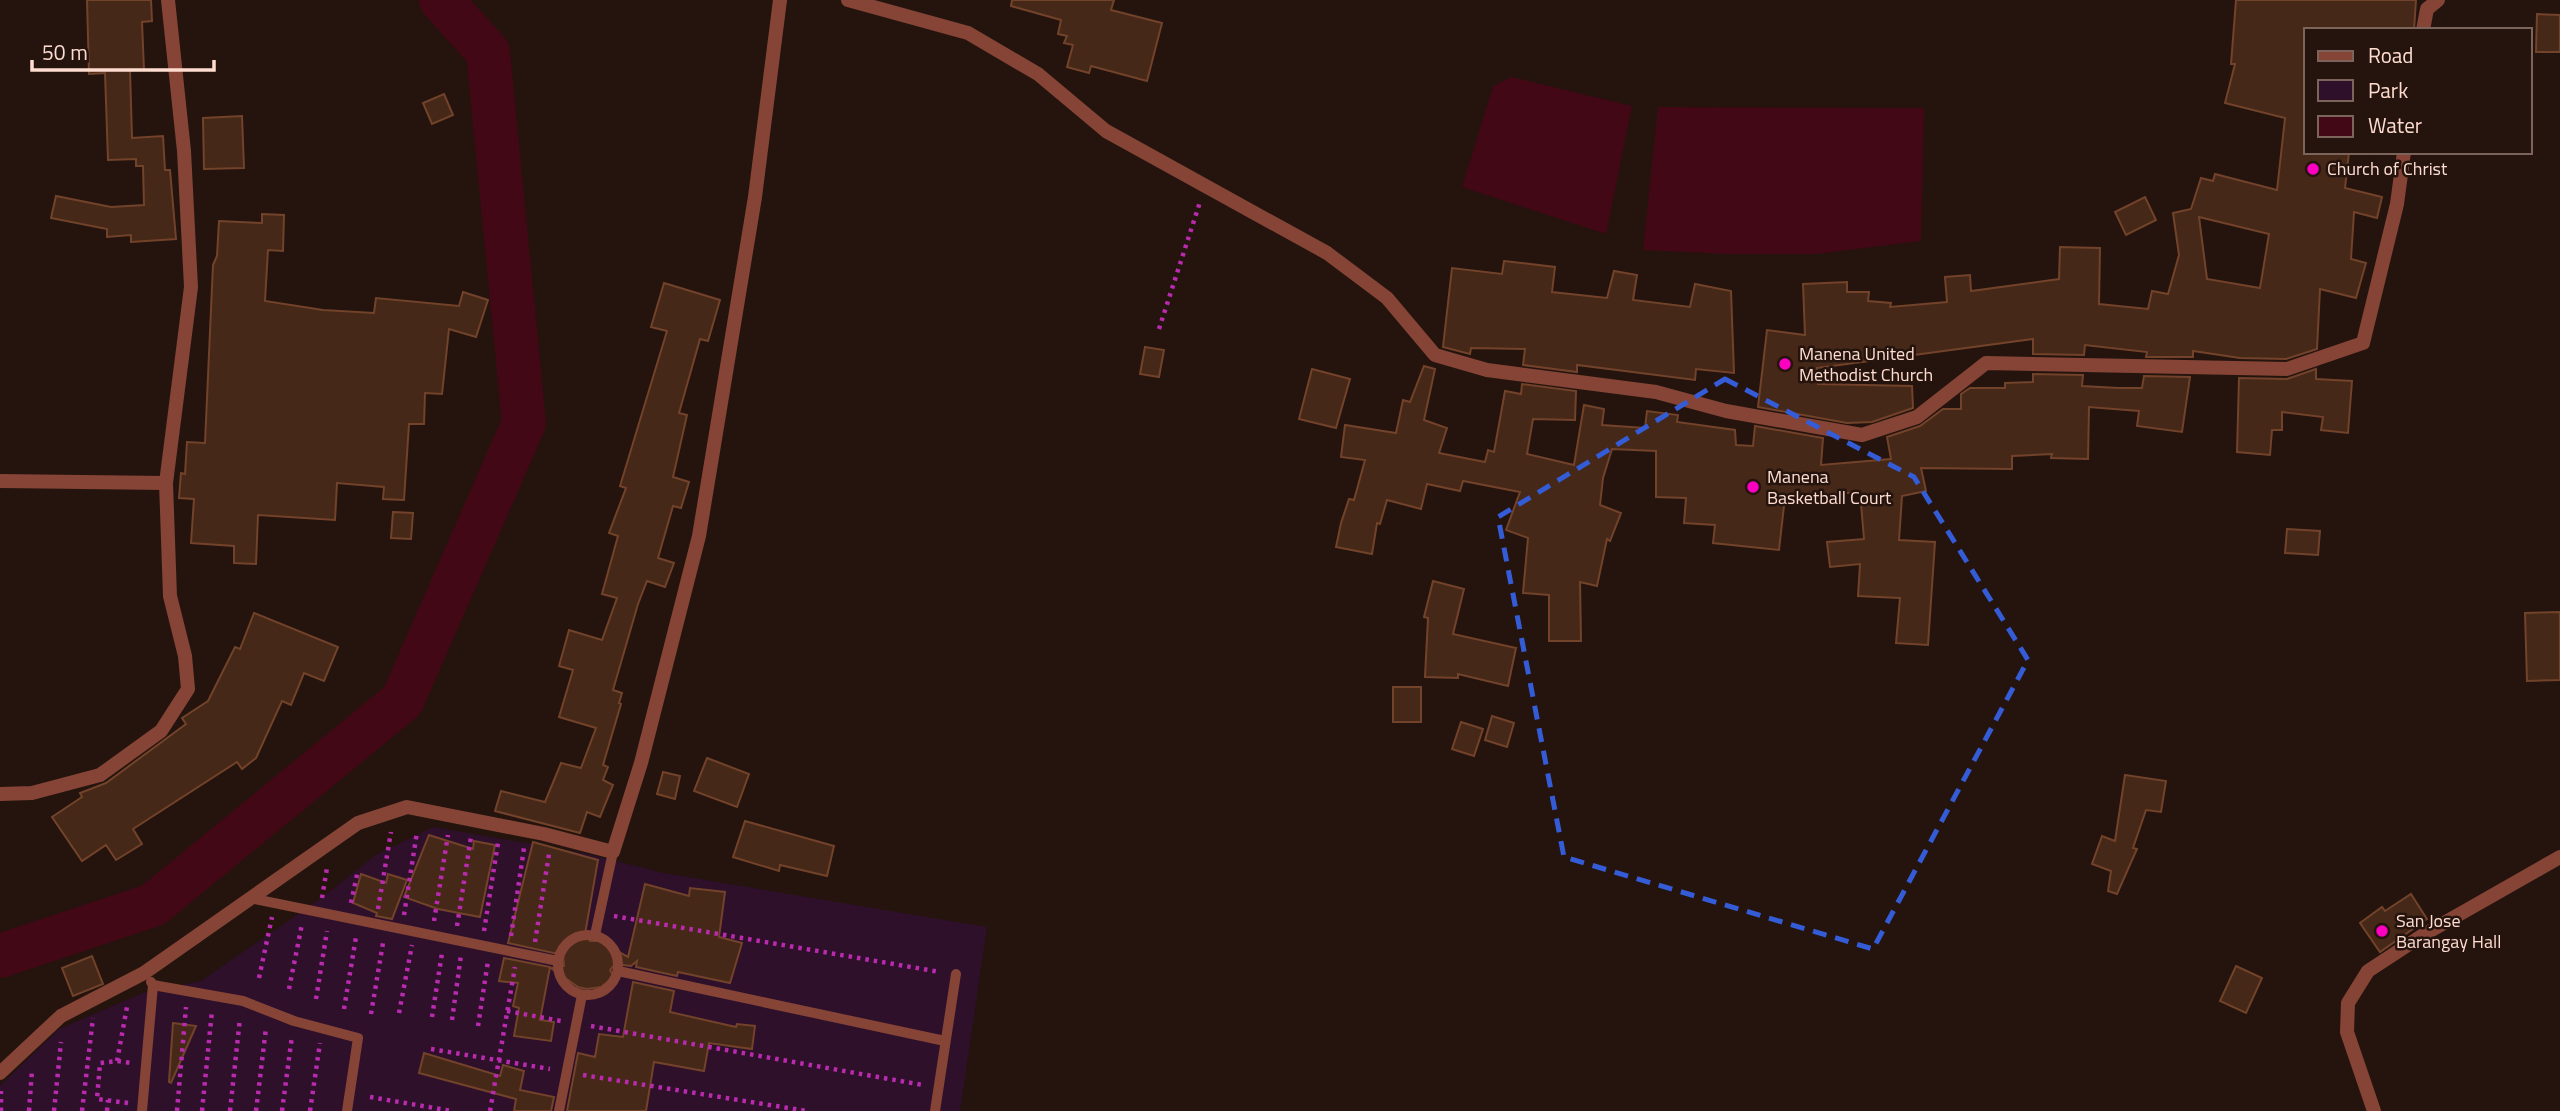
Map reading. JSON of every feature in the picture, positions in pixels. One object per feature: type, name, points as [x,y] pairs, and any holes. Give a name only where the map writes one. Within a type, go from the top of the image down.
[{"type":"street","points":[[0,794],[32,793],[100,775],[161,731],[188,689],[185,656],[170,596],[166,483],[191,287],[184,151],[168,0]]},
{"type":"street","points":[[0,1073],[61,1016],[144,973],[358,823],[407,807],[544,834],[612,852],[641,763],[699,536],[755,197],[779,0]]},
{"type":"street","points":[[848,0],[968,33],[1038,74],[1106,131],[1327,253],[1387,298],[1435,355],[1487,370],[1656,393],[1726,411],[1862,435],[1917,416],[1986,363],[2287,369],[2363,343],[2397,204],[2404,154]]},
{"type":"street","points":[[2423,28],[2427,9],[2438,0]]},
{"type":"street","points":[[0,481],[166,483]]},
{"type":"street","points":[[2374,1111],[2347,1032],[2348,1003],[2368,971],[2423,934],[2560,857]]},
{"type":"lane","points":[[595,934],[612,852]]},
{"type":"lane","points":[[250,898],[558,961]]},
{"type":"lane","points":[[582,934],[595,934],[614,948],[618,971],[605,990],[582,995],[563,982],[558,961],[562,949],[571,939],[582,934]]},
{"type":"lane","points":[[618,971],[945,1041]]},
{"type":"lane","points":[[142,1108],[153,985],[144,973]]},
{"type":"lane","points":[[935,1111],[956,974]]},
{"type":"lane","points":[[153,985],[214,993],[243,1000],[294,1021],[358,1038],[347,1111]]},
{"type":"lane","points":[[559,1111],[582,995]]},
{"type":"path","points":[[1159,329],[1205,188]]},
{"type":"path","points":[[371,1014],[392,829]]},
{"type":"path","points":[[401,929],[417,832]]},
{"type":"path","points":[[431,935],[448,835]]},
{"type":"path","points":[[432,1017],[454,940],[472,835]]},
{"type":"path","points":[[478,1026],[498,842]]},
{"type":"path","points":[[490,1111],[507,1011],[525,842]]},
{"type":"path","points":[[533,957],[550,853]]},
{"type":"path","points":[[316,999],[329,860]]},
{"type":"path","points":[[344,1009],[358,870]]},
{"type":"path","points":[[259,978],[275,903]]},
{"type":"path","points":[[289,989],[306,909]]},
{"type":"path","points":[[600,913],[956,974]]},
{"type":"path","points":[[400,1013],[414,932]]},
{"type":"path","points":[[452,1020],[454,940]]},
{"type":"path","points":[[177,1111],[188,989]]},
{"type":"path","points":[[202,1111],[214,993]]},
{"type":"path","points":[[230,1111],[243,1000]]},
{"type":"path","points":[[117,1060],[127,1007]]},
{"type":"path","points":[[507,1011],[938,1087]]},
{"type":"path","points":[[256,1111],[268,1012]]},
{"type":"path","points":[[82,1111],[93,1018]]},
{"type":"path","points":[[282,1111],[294,1021]]},
{"type":"path","points":[[310,1111],[322,1029]]},
{"type":"path","points":[[54,1111],[62,1031]]},
{"type":"path","points":[[431,1048],[807,1111]]},
{"type":"path","points":[[142,1108],[97,1100],[100,1063],[117,1060],[146,1066]]},
{"type":"path","points":[[29,1111],[32,1066]]},
{"type":"path","points":[[370,1097],[452,1111]]},
{"type":"path","points":[[107,1111],[108,1100]]},
{"type":"highlighted area","points":[[1725,379],[1914,477],[2028,660],[1873,949],[1564,857],[1498,517]]},
{"type":"green space","points":[[433,827],[583,853],[664,873],[987,927],[960,1111],[0,1111],[0,1086],[59,1029],[143,993],[201,981],[320,899],[376,855]]},
{"type":"water","points":[[1512,77],[1632,106],[1606,234],[1462,187],[1493,86]]},
{"type":"water","points":[[1658,107],[1924,108],[1921,241],[1816,254],[1643,250]]},
{"type":"building","points":[[87,0],[151,0],[152,21],[142,22],[144,70],[130,70],[132,138],[163,136],[165,170],[170,170],[176,239],[131,242],[131,235],[107,237],[107,229],[51,218],[56,196],[111,207],[144,205],[143,166],[136,166],[136,159],[108,160],[105,73],[89,74]]},
{"type":"building","points":[[1012,0],[1114,0],[1111,10],[1162,23],[1147,81],[1091,66],[1089,73],[1067,67],[1073,45],[1064,43],[1067,36],[1058,34],[1061,20],[1011,6]]},
{"type":"building","points":[[2236,0],[2416,0],[2414,28],[2304,28],[2304,154],[2349,154],[2345,188],[2382,197],[2377,218],[2354,212],[2351,259],[2366,263],[2356,298],[2320,289],[2317,349],[2286,359],[2240,358],[2193,351],[2193,357],[2146,357],[2147,352],[2085,345],[2084,355],[2033,354],[2033,339],[1817,368],[1818,384],[1912,386],[1913,408],[1872,422],[1847,423],[1758,407],[1767,330],[1805,335],[1803,284],[1847,282],[1847,292],[1869,292],[1868,301],[1891,303],[1890,307],[1947,302],[1945,277],[1970,275],[1971,291],[2059,279],[2060,247],[2100,248],[2099,304],[2148,309],[2152,291],[2168,294],[2179,255],[2173,213],[2191,209],[2201,178],[2213,181],[2215,174],[2277,190],[2285,118],[2225,103],[2235,64],[2231,64]],"holes":[[[2199,217],[2269,234],[2260,288],[2207,279]]]},
{"type":"building","points":[[2537,14],[2560,15],[2560,52],[2536,52]]},
{"type":"building","points":[[444,94],[453,115],[432,124],[423,103]]},
{"type":"building","points":[[242,116],[244,168],[204,169],[203,118]]},
{"type":"building","points":[[2145,197],[2156,220],[2126,235],[2115,212]]},
{"type":"building","points":[[262,214],[284,215],[283,251],[268,250],[265,301],[323,310],[374,313],[376,298],[459,306],[463,292],[488,300],[476,337],[449,329],[442,394],[425,393],[424,424],[409,424],[404,500],[383,499],[384,487],[337,483],[335,520],[258,515],[256,564],[234,563],[234,546],[191,543],[194,499],[179,498],[181,473],[185,474],[187,442],[205,443],[213,265],[217,256],[219,221],[262,223]]},
{"type":"building","points":[[1504,261],[1555,267],[1552,292],[1607,298],[1614,271],[1637,275],[1633,300],[1690,307],[1695,284],[1731,291],[1734,373],[1696,369],[1695,380],[1577,365],[1577,372],[1523,365],[1525,349],[1471,348],[1470,354],[1443,347],[1452,268],[1502,274]]},
{"type":"building","points":[[664,283],[720,300],[708,341],[700,339],[679,413],[687,415],[673,477],[689,482],[681,508],[673,506],[658,558],[674,563],[665,587],[647,581],[638,604],[613,690],[622,693],[621,704],[603,765],[608,767],[603,780],[613,785],[600,817],[587,812],[580,833],[495,811],[501,791],[545,802],[561,763],[581,768],[596,728],[559,717],[573,670],[559,666],[569,630],[602,640],[617,598],[602,594],[618,536],[609,533],[626,488],[620,486],[667,331],[651,327]]},
{"type":"building","points":[[1145,347],[1164,350],[1159,377],[1140,374]]},
{"type":"building","points":[[1424,366],[1435,369],[1424,420],[1447,428],[1439,453],[1485,462],[1488,450],[1494,452],[1505,391],[1521,394],[1522,384],[1576,391],[1575,420],[1533,419],[1527,454],[1574,465],[1584,405],[1604,409],[1602,425],[1645,428],[1647,411],[1678,415],[1677,422],[1735,430],[1736,445],[1753,446],[1755,426],[1823,438],[1821,465],[1891,459],[1887,437],[1920,426],[1943,409],[1961,409],[1961,394],[1970,388],[2005,388],[2005,383],[2033,382],[2033,374],[2083,375],[2082,386],[2119,388],[2142,388],[2144,376],[2190,377],[2182,432],[2137,426],[2139,411],[2089,407],[2088,459],[2051,458],[2052,454],[2012,456],[2012,469],[1921,468],[1926,491],[1902,496],[1899,540],[1935,542],[1928,645],[1896,643],[1900,598],[1858,596],[1860,564],[1830,567],[1827,542],[1864,539],[1860,492],[1807,496],[1807,499],[1785,497],[1779,550],[1713,543],[1715,525],[1684,523],[1686,498],[1656,497],[1656,451],[1612,449],[1603,478],[1600,505],[1621,513],[1610,541],[1607,539],[1597,586],[1580,582],[1581,641],[1549,641],[1549,595],[1523,593],[1528,538],[1506,530],[1520,492],[1463,481],[1460,491],[1427,484],[1421,509],[1387,500],[1380,524],[1377,523],[1372,554],[1336,547],[1349,499],[1354,500],[1365,460],[1341,457],[1345,425],[1396,433],[1403,400],[1410,402]]},
{"type":"building","points":[[1312,369],[1350,379],[1336,428],[1299,419]]},
{"type":"building","points":[[2316,369],[2316,379],[2352,381],[2348,433],[2321,430],[2323,417],[2282,412],[2282,430],[2272,430],[2270,455],[2237,452],[2239,378],[2287,379]]},
{"type":"building","points":[[393,512],[413,513],[411,539],[391,538]]},
{"type":"building","points":[[2287,529],[2320,531],[2318,555],[2285,553]]},
{"type":"building","points":[[1433,581],[1464,589],[1453,634],[1516,648],[1508,686],[1458,674],[1458,678],[1425,677],[1428,618],[1424,617]]},
{"type":"building","points":[[2560,612],[2560,680],[2527,681],[2525,613]]},
{"type":"building","points":[[254,613],[338,647],[324,681],[304,673],[291,705],[282,701],[256,758],[242,769],[237,762],[133,829],[142,844],[116,860],[106,845],[82,861],[52,817],[82,797],[80,793],[106,783],[186,724],[182,718],[208,701],[235,647],[240,649]]},
{"type":"building","points":[[1393,687],[1421,687],[1421,722],[1393,722]]},
{"type":"building","points":[[1492,716],[1514,723],[1507,747],[1485,740]]},
{"type":"building","points":[[1461,722],[1483,729],[1474,756],[1452,749]]},
{"type":"building","points":[[707,758],[749,774],[737,807],[694,791]]},
{"type":"building","points":[[663,772],[680,776],[675,799],[657,794]]},
{"type":"building","points":[[2125,775],[2166,781],[2161,812],[2146,810],[2133,848],[2137,849],[2117,894],[2108,891],[2111,871],[2092,864],[2102,836],[2115,841]]},
{"type":"building","points":[[745,821],[834,846],[827,876],[780,865],[779,871],[733,857]]},
{"type":"building","points":[[429,835],[473,849],[474,841],[495,845],[480,917],[438,909],[404,897]]},
{"type":"building","points":[[533,842],[598,860],[585,934],[590,941],[599,941],[628,957],[645,884],[689,896],[690,888],[725,892],[719,937],[742,943],[730,983],[678,972],[677,976],[636,967],[637,961],[631,966],[615,964],[610,970],[614,977],[601,987],[587,989],[578,987],[551,968],[564,966],[563,955],[508,943]]},
{"type":"building","points":[[361,874],[386,883],[388,874],[407,880],[392,919],[376,916],[377,913],[353,903]]},
{"type":"building","points":[[2411,894],[2427,919],[2380,952],[2360,923],[2382,907],[2385,911]]},
{"type":"building","points":[[92,956],[103,984],[73,996],[62,968]]},
{"type":"building","points":[[504,958],[550,967],[540,1020],[554,1022],[551,1041],[514,1036],[519,1008],[513,1006],[518,983],[499,981]]},
{"type":"building","points":[[2236,966],[2262,978],[2246,1013],[2220,1001]]},
{"type":"building","points":[[633,982],[674,991],[670,1012],[736,1027],[737,1024],[755,1026],[752,1049],[709,1043],[704,1071],[654,1062],[646,1111],[567,1111],[578,1053],[595,1057],[599,1034],[623,1037]]},
{"type":"building","points":[[173,1023],[196,1026],[171,1083],[169,1082]]},
{"type":"building","points":[[424,1053],[500,1076],[503,1065],[524,1071],[520,1090],[554,1097],[551,1111],[514,1111],[516,1099],[419,1073]]},
{"type":"waterway","points":[[0,956],[153,905],[402,701],[524,423],[488,52],[441,0]]},
{"type":"place","name":"Church of Christ","points":[[2313,169]]},
{"type":"place","name":"Manena United Methodist Church","points":[[1785,364]]},
{"type":"place","name":"Manena Basketball Court","points":[[1753,487]]},
{"type":"place","name":"San Jose Barangay Hall","points":[[2382,931]]}]
